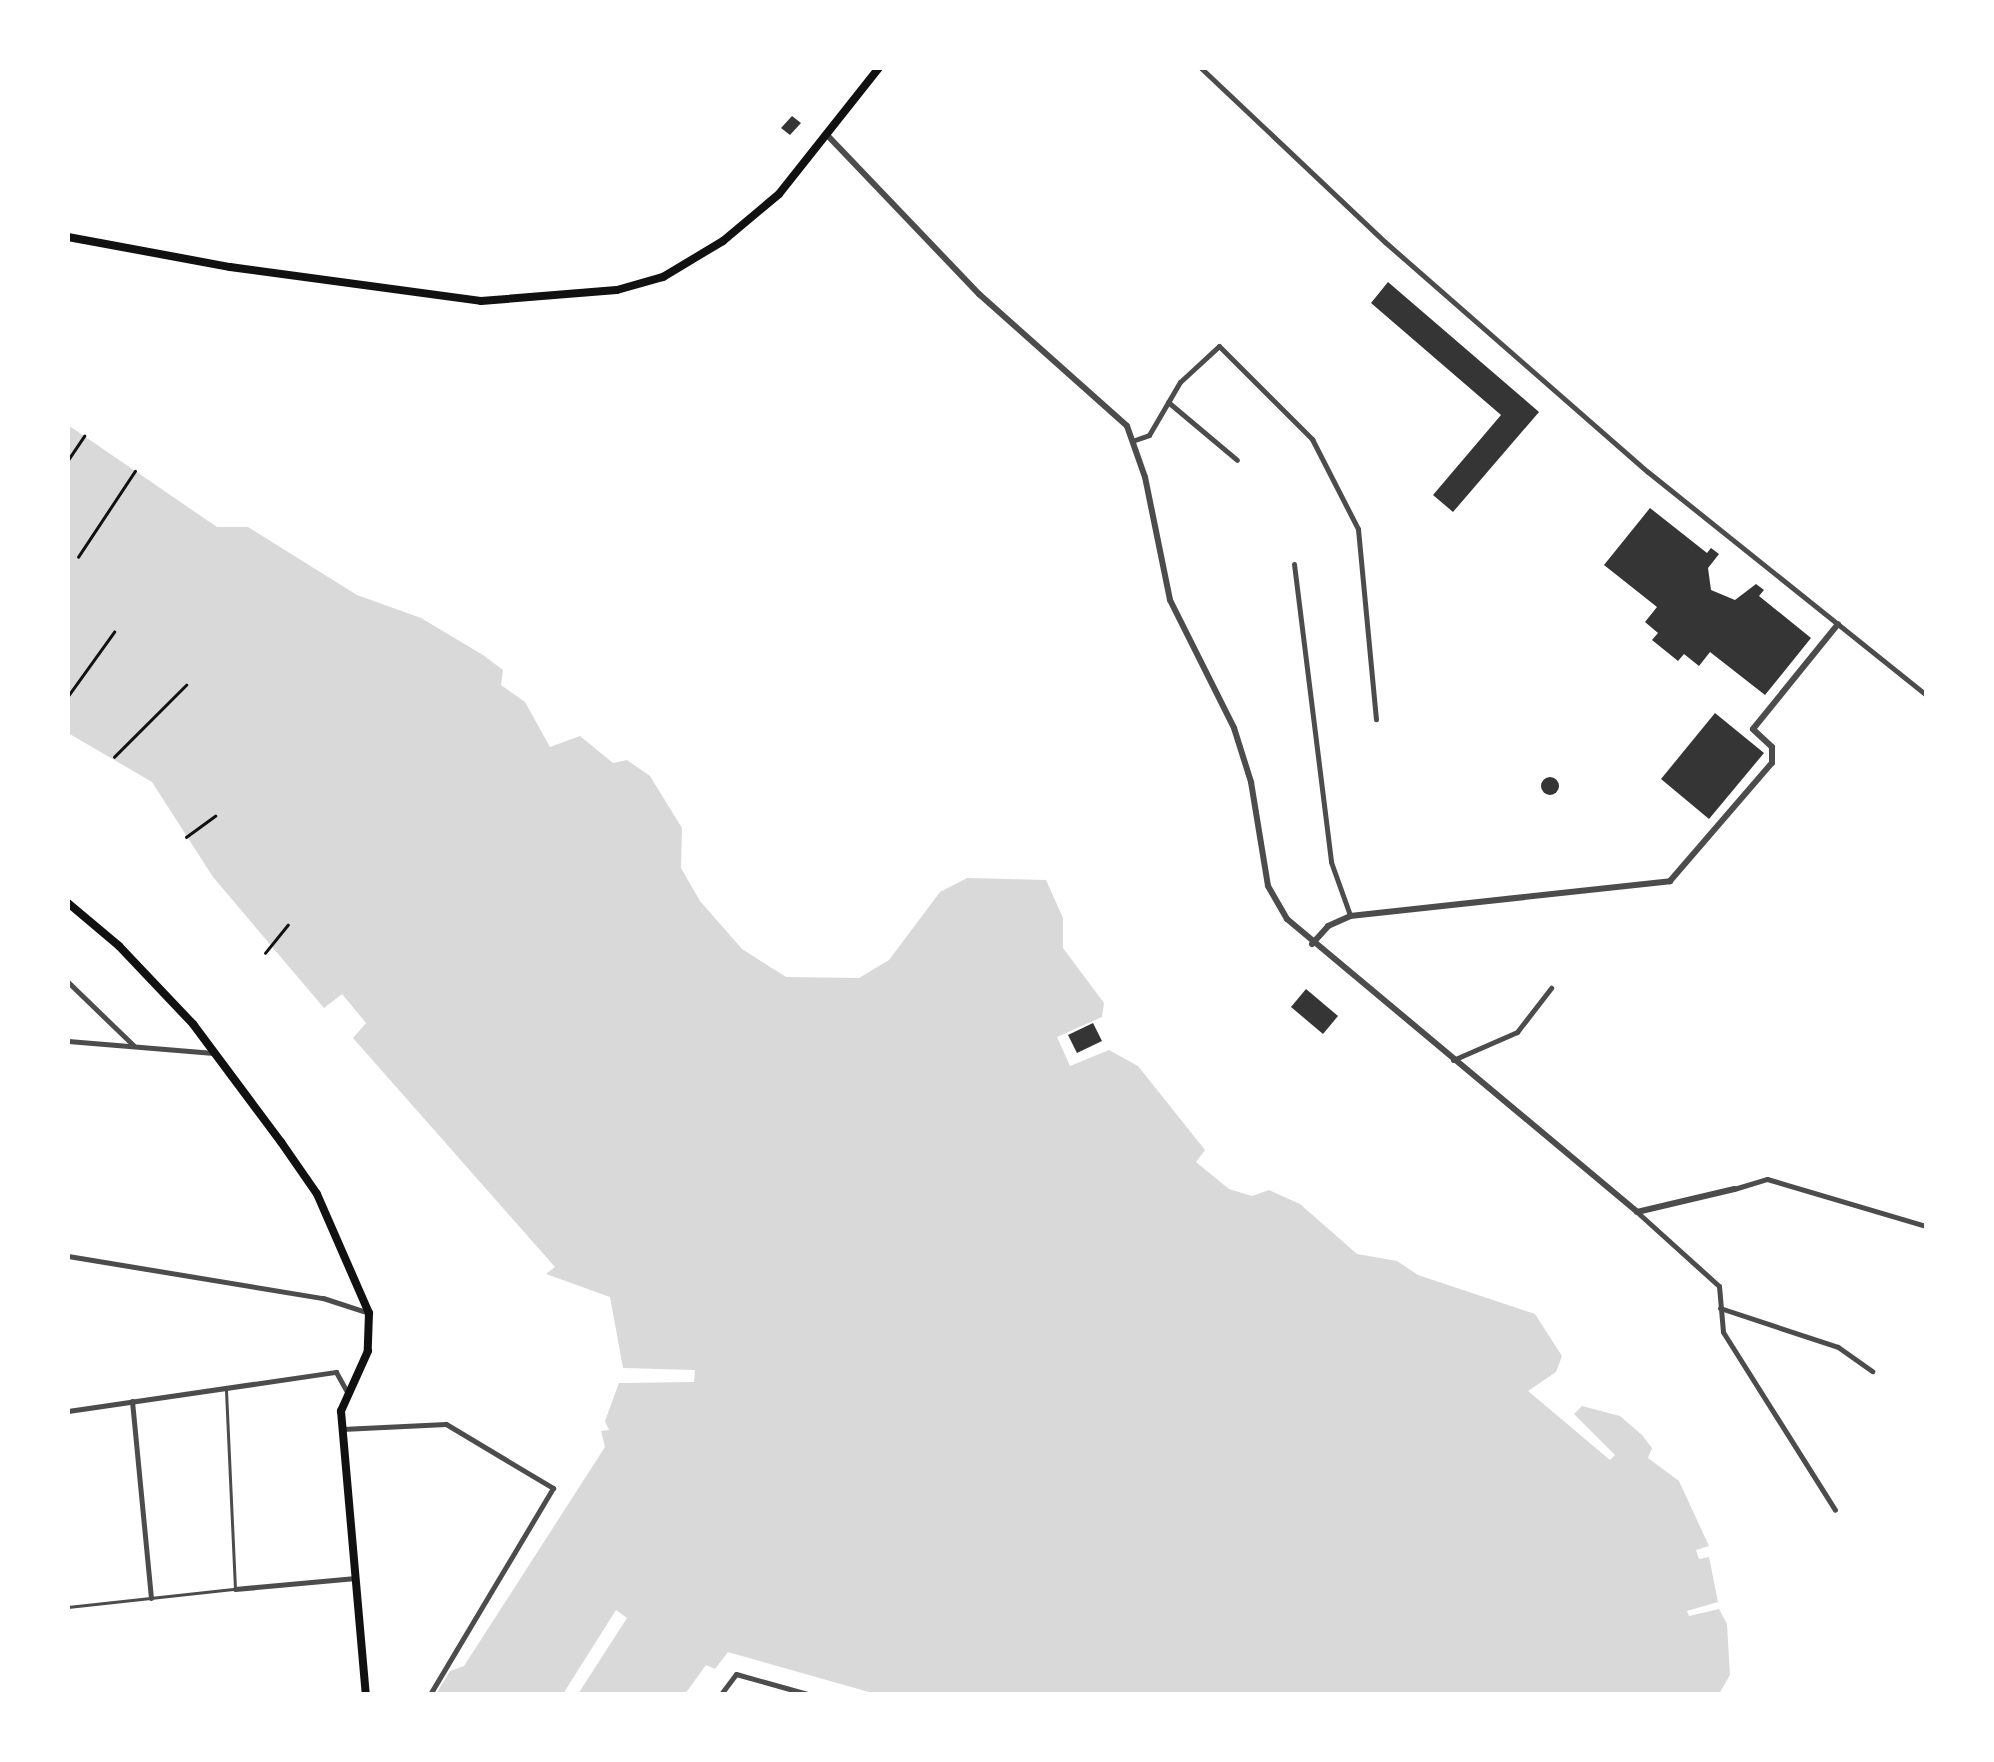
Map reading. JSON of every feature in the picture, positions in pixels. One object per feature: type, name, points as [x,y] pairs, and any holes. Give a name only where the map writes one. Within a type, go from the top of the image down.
[{"type":"main road","points":[[68,236],[480,301],[579,297],[664,276],[724,242],[779,194],[879,68]]},
{"type":"main road","points":[[68,903],[119,946],[214,1053],[317,1194],[368,1313],[371,1326],[365,1361],[347,1392],[342,1430],[366,1694]]},
{"type":"street","points":[[1200,68],[1385,242],[1648,472],[1926,695]]},
{"type":"street","points":[[828,136],[980,294],[1127,426],[1170,600],[1234,728],[1251,782],[1268,886],[1312,944],[1710,1275],[1719,1286],[1723,1332],[1835,1510]]},
{"type":"street","points":[[1132,441],[1149,434],[1168,402],[1219,346],[1312,440],[1358,529],[1376,719]]},
{"type":"street","points":[[1168,402],[1237,460]]},
{"type":"street","points":[[1294,564],[1331,862],[1350,916]]},
{"type":"street","points":[[1312,944],[1328,926],[1350,916],[1670,882],[1772,763],[1772,747],[1753,729],[1838,624]]},
{"type":"street","points":[[68,982],[133,1045]]},
{"type":"street","points":[[1453,1060],[1517,1032],[1552,988]]},
{"type":"street","points":[[68,1040],[214,1053]]},
{"type":"street","points":[[1637,1212],[1766,1179],[1926,1226]]},
{"type":"street","points":[[68,1256],[323,1298],[368,1313]]},
{"type":"street","points":[[1720,1308],[1838,1348],[1872,1371]]},
{"type":"street","points":[[68,1411],[332,1374],[347,1392]]},
{"type":"street","points":[[132,1402],[151,1598]]},
{"type":"street","points":[[342,1430],[446,1424],[553,1488],[430,1694]]},
{"type":"street","points":[[236,1589],[355,1578]]},
{"type":"street","points":[[722,1694],[736,1674],[807,1694]]},
{"type":"lane","points":[[68,1607],[236,1589],[226,1389]]},
{"type":"path","points":[[68,460],[84,436]]},
{"type":"path","points":[[78,558],[135,471]]},
{"type":"path","points":[[68,696],[114,632]]},
{"type":"path","points":[[114,757],[186,685]]},
{"type":"path","points":[[186,837],[215,816]]},
{"type":"path","points":[[264,953],[288,926]]},
{"type":"shaded area","points":[[68,425],[217,527],[248,527],[357,595],[421,618],[483,655],[503,670],[501,685],[525,702],[550,747],[580,736],[613,763],[627,760],[650,776],[682,828],[681,868],[700,901],[742,949],[786,977],[859,978],[889,960],[940,892],[967,878],[1046,880],[1063,918],[1063,948],[1104,1003],[1102,1017],[1057,1037],[1070,1066],[1109,1050],[1138,1066],[1205,1150],[1196,1162],[1229,1189],[1252,1196],[1269,1190],[1300,1204],[1357,1254],[1397,1261],[1418,1275],[1535,1314],[1562,1356],[1556,1372],[1528,1391],[1610,1460],[1615,1455],[1574,1414],[1582,1406],[1620,1416],[1642,1435],[1652,1448],[1648,1458],[1679,1481],[1709,1546],[1696,1550],[1699,1559],[1709,1557],[1718,1602],[1687,1611],[1689,1616],[1719,1609],[1727,1624],[1730,1675],[1719,1694],[876,1694],[728,1652],[715,1669],[706,1665],[685,1694],[578,1694],[627,1618],[616,1610],[563,1694],[436,1694],[450,1671],[464,1666],[605,1447],[601,1431],[609,1430],[605,1421],[619,1383],[694,1382],[695,1370],[623,1368],[610,1297],[546,1274],[555,1267],[353,1038],[366,1023],[342,994],[324,1008],[213,877],[152,782],[68,733]]},
{"type":"building","points":[[792,116],[801,123],[790,135],[781,128]]},
{"type":"building","points":[[1388,282],[1539,412],[1453,512],[1433,495],[1501,415],[1371,303]]},
{"type":"building","points":[[1650,508],[1707,553],[1711,548],[1719,554],[1708,568],[1711,590],[1735,600],[1756,584],[1764,590],[1759,596],[1811,638],[1765,695],[1710,652],[1699,666],[1684,654],[1678,661],[1652,640],[1658,633],[1645,622],[1657,607],[1604,565]]},
{"type":"building","points":[[1715,713],[1764,753],[1709,819],[1661,779]]},
{"type":"building","points":[[1550,777],[1557,779],[1557,793],[1550,795],[1543,793],[1541,786],[1543,779]]},
{"type":"building","points":[[1306,989],[1338,1016],[1323,1034],[1291,1007]]},
{"type":"building","points":[[1093,1023],[1102,1041],[1077,1053],[1068,1035]]}]
